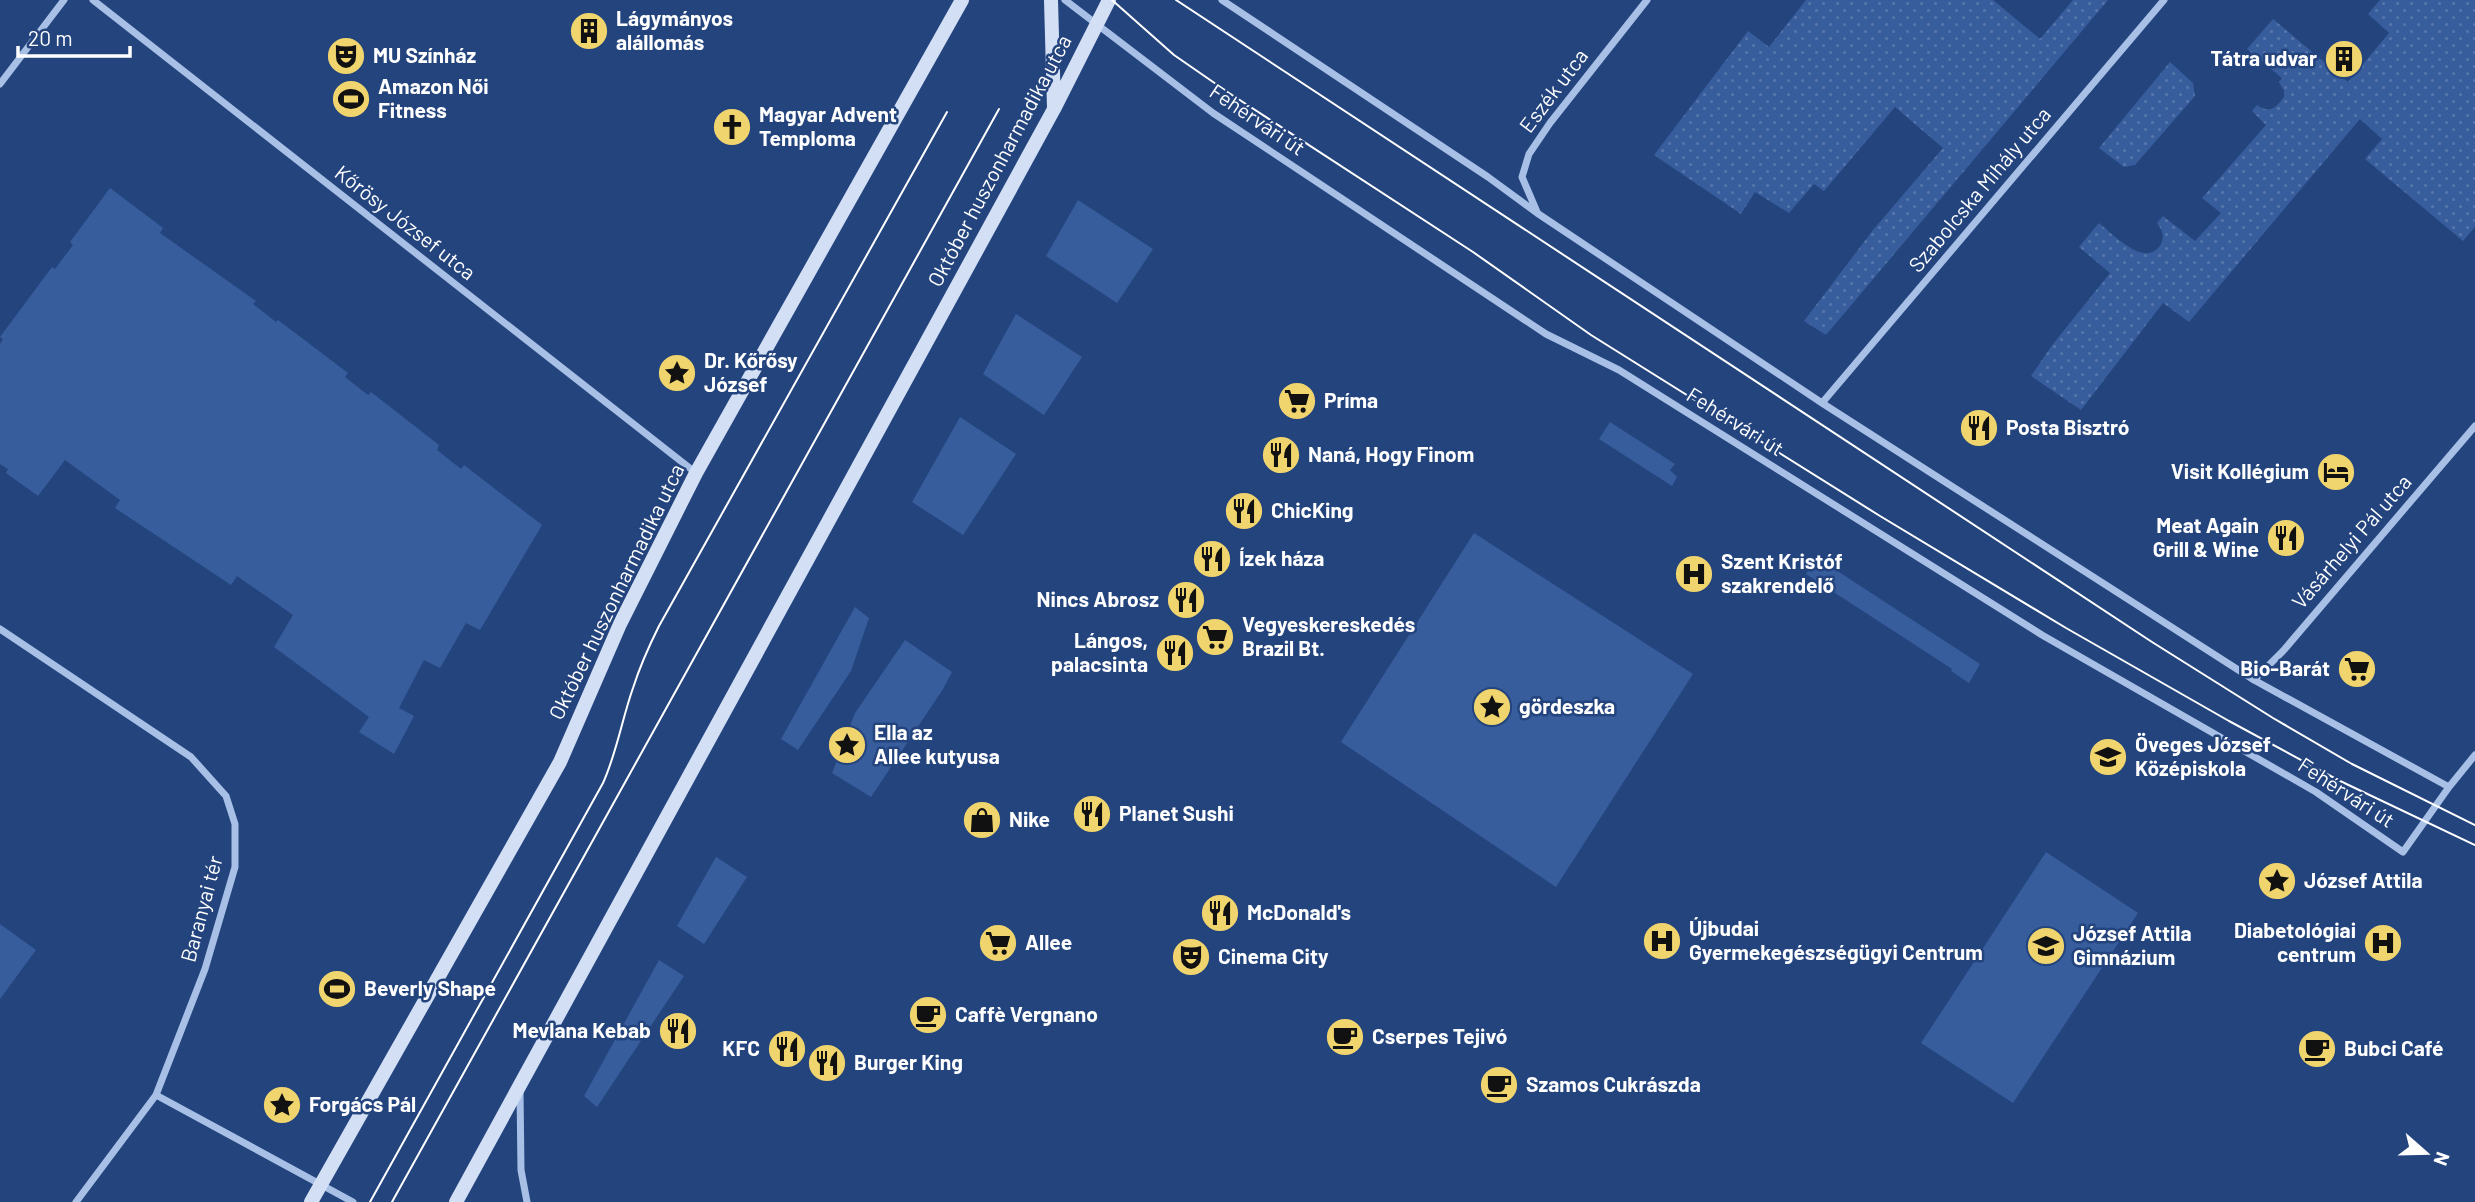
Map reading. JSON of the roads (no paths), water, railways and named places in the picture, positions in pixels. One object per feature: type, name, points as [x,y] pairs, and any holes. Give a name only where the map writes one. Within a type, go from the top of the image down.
[{"type":"main road","name":"Október huszonharmadika utca","points":[[311,1202],[560,762],[620,624],[696,473],[962,0]]},
{"type":"main road","points":[[1051,0],[1054,109]]},
{"type":"main road","name":"Október huszonharmadika utca","points":[[456,1202],[1054,109],[1109,0]]},
{"type":"street","points":[[0,84],[64,0]]},
{"type":"street","name":"Kőrösy József utca","points":[[93,0],[696,473]]},
{"type":"street","name":"Fehérvári út","points":[[1065,0],[1213,113],[1546,334],[1619,370],[2031,628],[2316,792],[2403,852],[2449,788]]},
{"type":"street","points":[[1222,0],[1822,403],[2254,680],[2449,788],[2475,755]]},
{"type":"street","name":"Eszék utca","points":[[1537,213],[1522,177],[1529,155],[1550,122],[1647,0]]},
{"type":"street","name":"Szabolcska Mihály utca","points":[[1822,403],[2164,0]]},
{"type":"street","name":"Vásárhelyi Pál utca","points":[[2254,680],[2283,650],[2475,425]]},
{"type":"street","name":"Baranyai tér","points":[[0,629],[191,757],[226,796],[235,824],[235,867],[205,969],[156,1096],[76,1202]]},
{"type":"street","points":[[520,1086],[521,1170],[527,1202]]},
{"type":"street","points":[[156,1096],[354,1202]]},
{"type":"tram line","points":[[1112,0],[1174,55],[1229,93],[1473,252],[1591,335],[1880,516],[2066,628],[2229,721],[2338,780],[2475,845]]},
{"type":"tram line","points":[[1176,0],[2152,642],[2352,764],[2475,825]]},
{"type":"tram line","points":[[392,1202],[999,109]]},
{"type":"tram line","points":[[370,1202],[603,783],[636,680],[659,626],[947,112]]},
{"type":"place","name":"Lágymányos alállomás","points":[[589,31]]},
{"type":"place","name":"MU Színház","points":[[346,56]]},
{"type":"place","name":"Tátra udvar","points":[[2344,59]]},
{"type":"place","name":"Amazon Női Fitness","points":[[351,99]]},
{"type":"place","name":"Magyar Advent Temploma","points":[[732,127]]},
{"type":"place","name":"Dr. Kőrősy József","points":[[677,373]]},
{"type":"place","name":"Príma","points":[[1297,401]]},
{"type":"place","name":"Posta Bisztró","points":[[1979,428]]},
{"type":"place","name":"Naná, Hogy Finom","points":[[1281,455]]},
{"type":"place","name":"Visit Kollégium","points":[[2336,472]]},
{"type":"place","name":"ChicKing","points":[[1244,511]]},
{"type":"place","name":"Meat Again Grill & Wine","points":[[2286,538]]},
{"type":"place","name":"Ízek háza","points":[[1212,559]]},
{"type":"place","name":"Szent Kristóf szakrendelő","points":[[1694,574]]},
{"type":"place","name":"Nincs Abrosz","points":[[1186,600]]},
{"type":"place","name":"Vegyeskereskedés Brazil Bt.","points":[[1215,637]]},
{"type":"place","name":"Lángos, palacsinta","points":[[1175,653]]},
{"type":"place","name":"Bio-Barát","points":[[2357,669]]},
{"type":"place","name":"gördeszka","points":[[1492,707]]},
{"type":"place","name":"Ella az Allee kutyusa","points":[[847,745]]},
{"type":"place","name":"Öveges József Középiskola","points":[[2108,757]]},
{"type":"place","name":"Planet Sushi","points":[[1092,814]]},
{"type":"place","name":"Nike","points":[[982,820]]},
{"type":"place","name":"József Attila","points":[[2277,881]]},
{"type":"place","name":"McDonald's","points":[[1220,913]]},
{"type":"place","name":"Újbudai Gyermekegészségügyi Centrum","points":[[1662,941]]},
{"type":"place","name":"Allee","points":[[998,943]]},
{"type":"place","name":"Diabetológiai centrum","points":[[2383,943]]},
{"type":"place","name":"József Attila Gimnázium","points":[[2046,946]]},
{"type":"place","name":"Cinema City","points":[[1191,957]]},
{"type":"place","name":"Beverly Shape","points":[[337,989]]},
{"type":"place","name":"Caffè Vergnano","points":[[928,1015]]},
{"type":"place","name":"Mevlana Kebab","points":[[678,1031]]},
{"type":"place","name":"Cserpes Tejivó","points":[[1345,1037]]},
{"type":"place","name":"KFC","points":[[787,1049]]},
{"type":"place","name":"Bubci Café","points":[[2317,1049]]},
{"type":"place","name":"Burger King","points":[[827,1063]]},
{"type":"place","name":"Szamos Cukrászda","points":[[1499,1085]]},
{"type":"place","name":"Forgács Pál","points":[[282,1105]]}]
